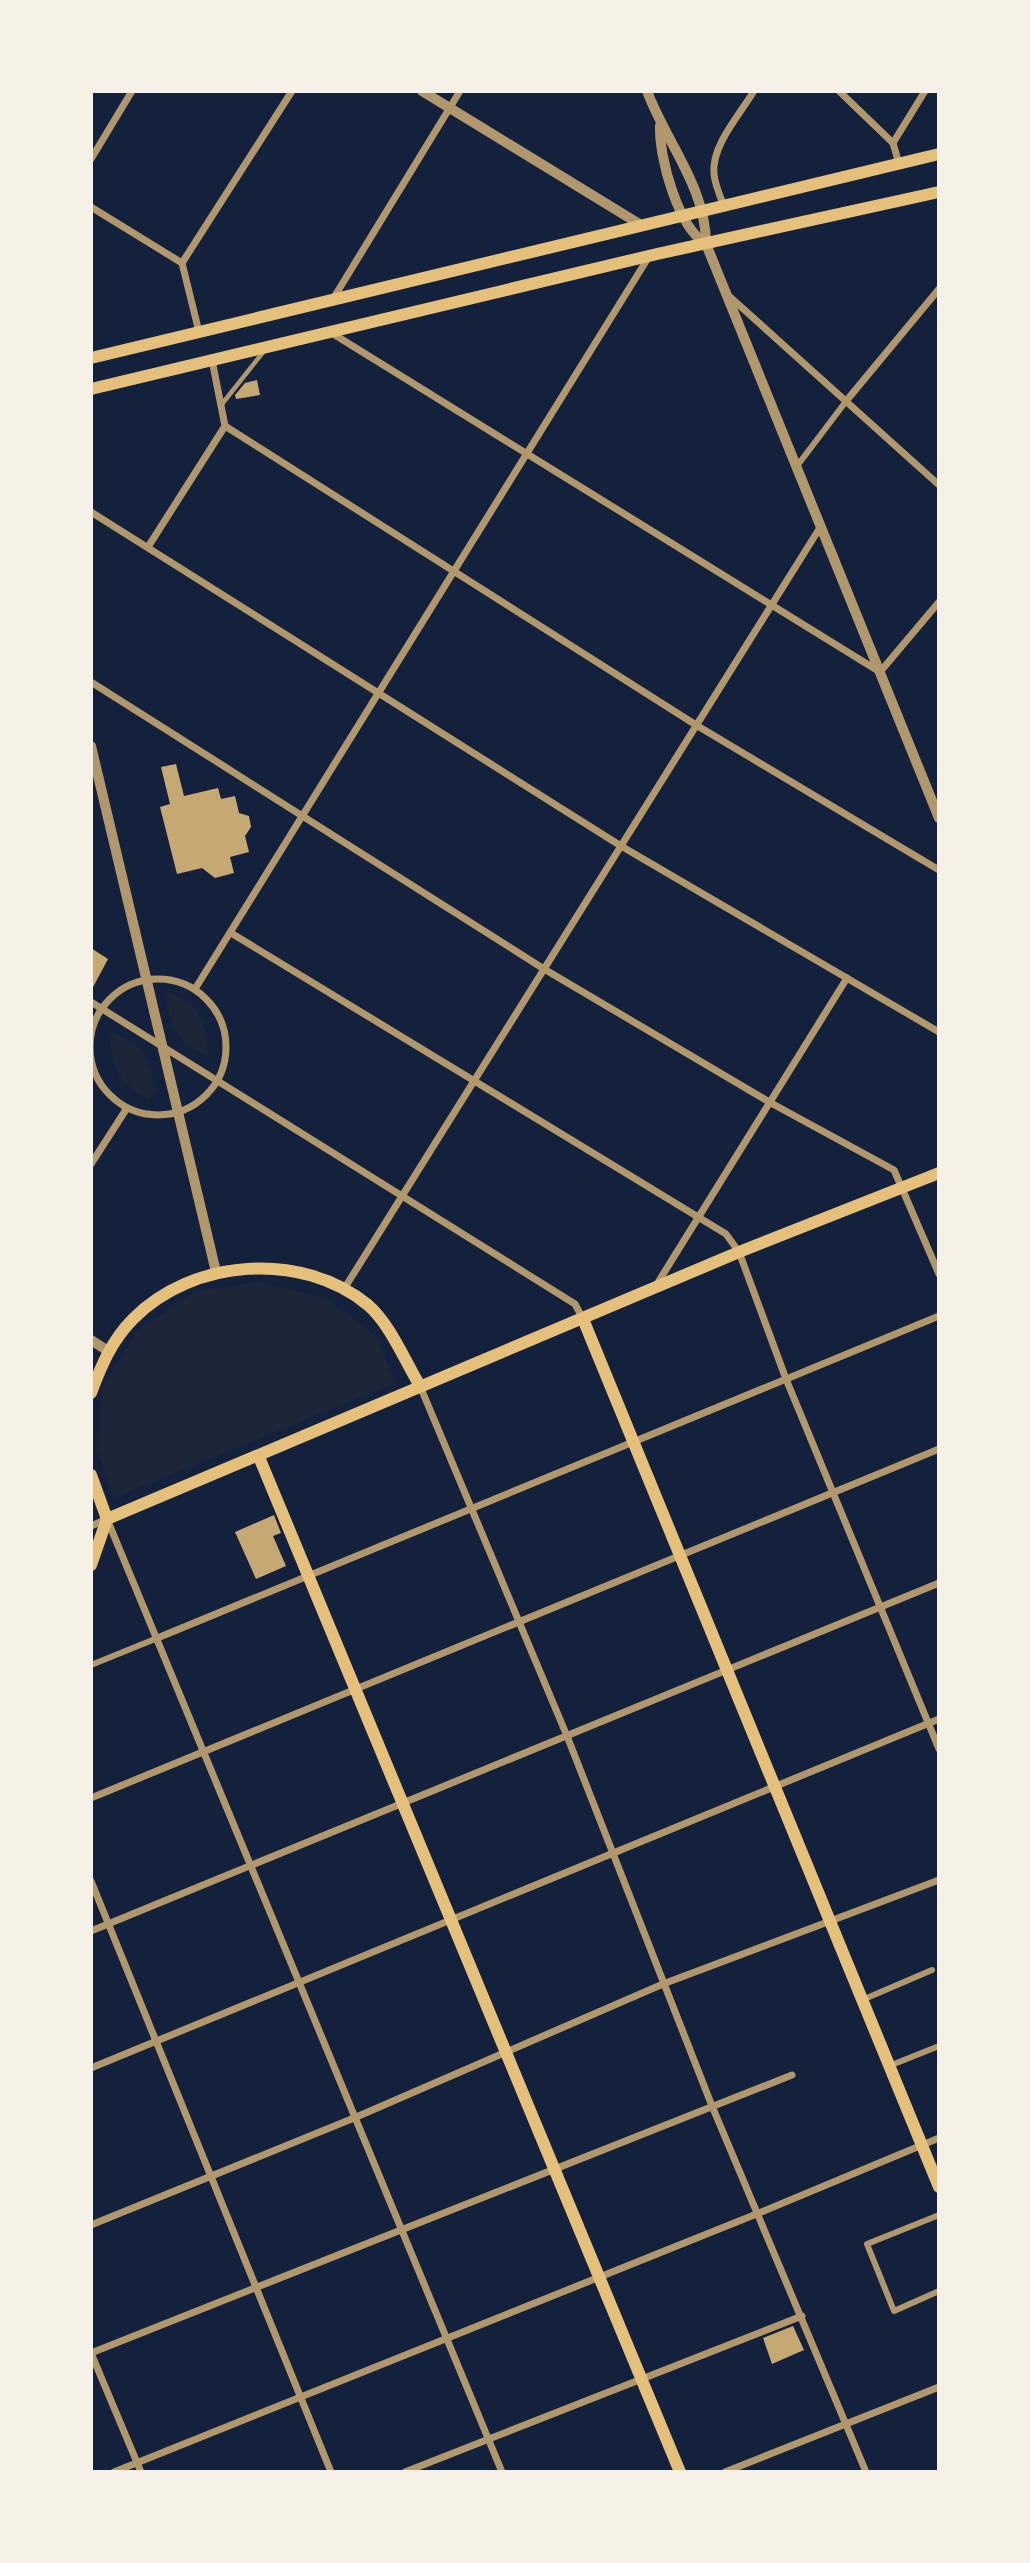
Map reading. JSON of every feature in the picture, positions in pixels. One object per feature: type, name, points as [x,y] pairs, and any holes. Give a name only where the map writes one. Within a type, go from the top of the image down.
[{"type":"main road","points":[[91,358],[939,154]]},
{"type":"main road","points":[[91,388],[649,256],[939,192]]},
{"type":"main road","points":[[107,1519],[739,1252],[939,1172]]},
{"type":"main road","points":[[91,1393],[108,1351],[132,1320],[158,1297],[181,1284],[216,1272],[279,1268],[344,1289],[370,1307],[420,1386]]},
{"type":"main road","points":[[583,1319],[939,2187]]},
{"type":"main road","points":[[259,1457],[680,2472]]},
{"type":"main road","points":[[91,1475],[107,1519],[91,1566]]},
{"type":"street","points":[[91,159],[132,91]]},
{"type":"street","points":[[182,263],[292,91]]},
{"type":"street","points":[[422,91],[641,225]]},
{"type":"street","points":[[333,300],[460,91]]},
{"type":"street","points":[[647,91],[660,125],[681,160],[703,210],[706,244],[939,818]]},
{"type":"street","points":[[724,205],[714,177],[713,165],[726,136],[754,91]]},
{"type":"street","points":[[839,91],[893,143],[899,164]]},
{"type":"street","points":[[893,143],[925,91]]},
{"type":"street","points":[[660,125],[660,147],[664,165],[684,215],[697,238],[706,244]]},
{"type":"street","points":[[91,207],[182,263],[199,332]]},
{"type":"street","points":[[195,989],[649,256]]},
{"type":"street","points":[[797,466],[847,400],[939,289]]},
{"type":"street","points":[[728,296],[939,485]]},
{"type":"street","points":[[330,332],[880,672]]},
{"type":"street","points":[[148,547],[225,426],[212,360]]},
{"type":"street","points":[[225,426],[696,725],[939,870]]},
{"type":"street","points":[[91,512],[621,846],[939,1032]]},
{"type":"street","points":[[344,1289],[821,525]]},
{"type":"street","points":[[880,672],[939,602]]},
{"type":"street","points":[[91,682],[544,969],[771,1103],[894,1170],[939,1274]]},
{"type":"street","points":[[91,746],[216,1272]]},
{"type":"street","points":[[230,933],[473,1083],[700,1216],[726,1234],[739,1252],[786,1379],[939,1749]]},
{"type":"street","points":[[146,978],[172,980],[195,989],[217,1010],[227,1038],[225,1063],[219,1080],[200,1102],[178,1113],[153,1115],[127,1108],[100,1084],[91,1062],[92,1029],[100,1008],[119,991],[146,978]]},
{"type":"street","points":[[655,1288],[847,978]]},
{"type":"street","points":[[91,1002],[575,1304],[583,1319]]},
{"type":"street","points":[[91,1164],[127,1108]]},
{"type":"street","points":[[91,1665],[939,1316]]},
{"type":"street","points":[[91,1340],[108,1351]]},
{"type":"street","points":[[420,1386],[567,1736],[712,2106],[866,2472]]},
{"type":"street","points":[[91,1798],[679,1554],[939,1450]]},
{"type":"street","points":[[91,1526],[107,1519],[502,2472]]},
{"type":"street","points":[[91,1931],[939,1583]]},
{"type":"street","points":[[91,2068],[939,1719]]},
{"type":"street","points":[[91,2225],[354,2118],[663,1984],[939,1880]]},
{"type":"street","points":[[91,1881],[331,2472]]},
{"type":"street","points":[[862,2000],[932,1970]]},
{"type":"street","points":[[889,2066],[939,2046]]},
{"type":"street","points":[[141,2472],[91,2353],[792,2075]]},
{"type":"street","points":[[114,2472],[759,2213],[939,2137]]},
{"type":"street","points":[[939,2215],[867,2244],[894,2311],[939,2291]]},
{"type":"street","points":[[405,2472],[640,2377],[802,2316]]},
{"type":"street","points":[[725,2472],[939,2387]]},
{"type":"lane","points":[[221,405],[268,346]]},
{"type":"shaded area","points":[[165,991],[187,1001],[199,1015],[206,1033],[209,1057],[187,1044],[176,1032]]},
{"type":"shaded area","points":[[109,1030],[137,1047],[147,1060],[156,1092],[148,1100],[128,1086],[117,1071]]},
{"type":"shaded area","points":[[258,1282],[326,1298],[377,1337],[395,1383],[114,1498],[97,1450],[103,1385],[138,1330],[196,1291]]},
{"type":"building","points":[[257,380],[260,395],[236,399],[235,395],[245,383]]},
{"type":"building","points":[[176,764],[184,796],[218,788],[221,799],[235,796],[239,813],[249,816],[251,827],[245,836],[249,852],[230,857],[234,873],[215,878],[202,868],[177,874],[160,807],[170,804],[161,767]]},
{"type":"building","points":[[91,948],[108,959],[91,991]]},
{"type":"building","points":[[274,1515],[281,1533],[273,1536],[286,1566],[256,1579],[235,1532]]},
{"type":"building","points":[[793,2326],[804,2350],[772,2364],[763,2338]]}]
